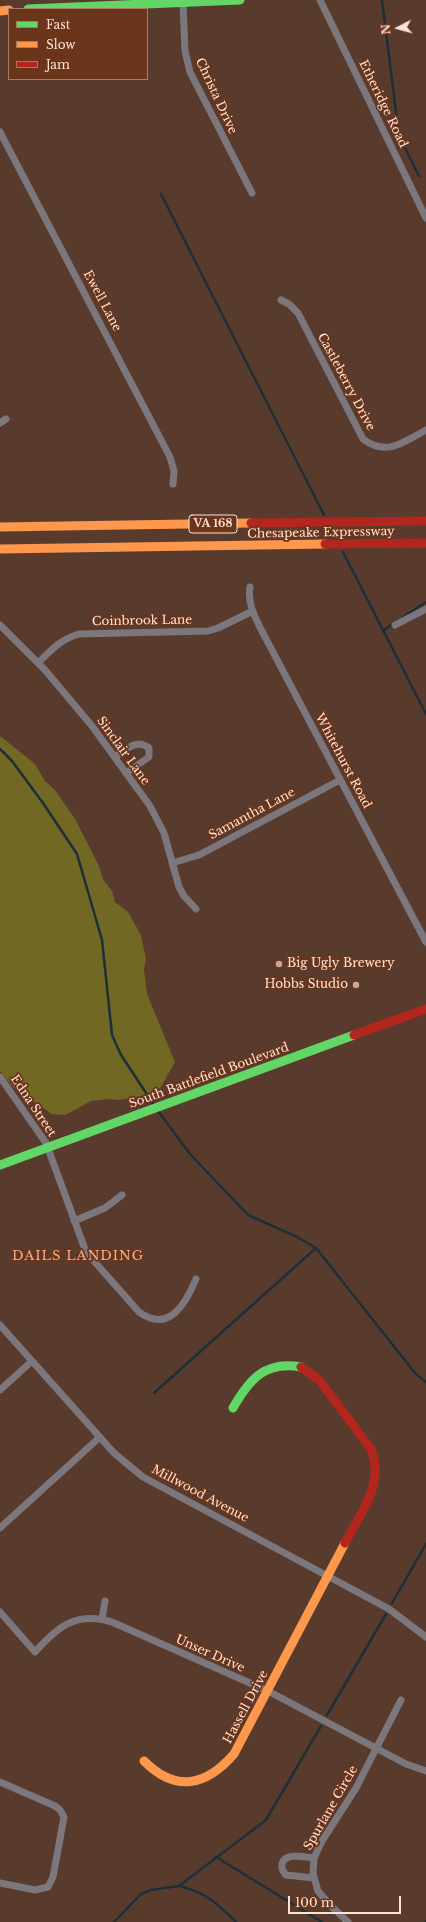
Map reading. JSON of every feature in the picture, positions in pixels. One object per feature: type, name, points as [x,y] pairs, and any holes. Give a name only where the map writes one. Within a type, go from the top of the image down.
[{"type":"main road","points":[[59,8],[182,4],[240,0]]},
{"type":"main road","name":"Chesapeake Expressway","points":[[0,527],[426,521]]},
{"type":"main road","name":"Chesapeake Expressway","points":[[0,549],[426,543]]},
{"type":"main road","name":"South Battlefield Boulevard","points":[[0,1165],[426,1009]]},
{"type":"main road","name":"Hassell Drive","points":[[144,1761],[158,1775],[174,1782],[201,1780],[214,1775],[227,1765],[268,1691],[372,1492],[377,1479],[376,1460],[371,1449],[319,1380],[300,1366],[281,1365],[271,1367],[260,1373],[245,1387],[233,1408]]},
{"type":"street","name":"Etheridge Road","points":[[320,0],[426,218]]},
{"type":"street","name":"Christa Drive","points":[[182,4],[185,51],[190,72],[252,193]]},
{"type":"street","name":"Ewell Lane","points":[[0,132],[170,457],[174,471],[173,484]]},
{"type":"street","name":"Castleberry Drive","points":[[281,300],[289,304],[298,313],[363,439],[373,446],[394,447],[426,430]]},
{"type":"street","points":[[0,424],[6,419]]},
{"type":"street","name":"Whitehurst Road","points":[[250,587],[249,601],[253,611],[426,942]]},
{"type":"street","points":[[395,625],[426,609]]},
{"type":"street","name":"Coinbrook Lane","points":[[38,663],[58,643],[64,639],[79,634],[208,631],[218,628],[253,611]]},
{"type":"street","name":"Sinclair Lane","points":[[0,625],[38,663],[92,726],[150,806],[164,833],[172,863],[184,896],[196,909]]},
{"type":"street","points":[[115,757],[136,744],[145,744],[149,748],[149,757],[126,773]]},
{"type":"street","name":"Samantha Lane","points":[[172,863],[199,855],[340,780]]},
{"type":"street","name":"Edna Street","points":[[0,1077],[44,1139],[48,1147],[86,1252],[145,1316],[158,1320],[172,1315],[184,1303],[196,1279]]},
{"type":"street","points":[[74,1221],[105,1208],[122,1195]]},
{"type":"street","name":"Millwood Avenue","points":[[0,1324],[121,1459],[152,1482],[390,1609],[426,1637]]},
{"type":"street","points":[[0,1390],[32,1361]]},
{"type":"street","points":[[0,1528],[100,1437]]},
{"type":"street","points":[[102,1619],[105,1601]]},
{"type":"street","name":"Unser Drive","points":[[0,1612],[35,1652],[47,1638],[66,1624],[84,1618],[102,1619],[112,1622],[268,1691],[406,1764],[426,1771]]},
{"type":"street","name":"Spurlane Circle","points":[[348,1922],[322,1897],[314,1878],[314,1858],[322,1841],[356,1788],[401,1700]]},
{"type":"street","points":[[0,1782],[54,1806],[60,1810],[64,1817],[53,1877],[48,1887],[35,1890],[0,1883]]},
{"type":"street","points":[[314,1858],[291,1856],[282,1862],[282,1868],[286,1875],[290,1877],[314,1878]]},
{"type":"shaded area","points":[[0,736],[35,764],[45,781],[55,790],[75,819],[99,866],[103,879],[112,891],[115,902],[128,912],[141,935],[146,959],[144,969],[147,994],[175,1062],[161,1087],[152,1094],[120,1100],[107,1099],[91,1101],[65,1115],[52,1114],[13,1087],[0,1071]]},
{"type":"waterway","points":[[382,0],[399,136],[419,176]]},
{"type":"waterway","points":[[161,194],[324,515]]},
{"type":"waterway","points":[[332,530],[335,537]]},
{"type":"waterway","points":[[343,552],[426,714]]},
{"type":"waterway","points":[[403,617],[426,602]]},
{"type":"waterway","points":[[383,631],[394,623]]},
{"type":"waterway","points":[[0,749],[12,761],[43,803],[77,854],[102,940],[112,1035],[121,1055],[154,1105]]},
{"type":"waterway","points":[[158,1111],[190,1154],[248,1215],[297,1237],[316,1248],[415,1373],[426,1382]]},
{"type":"waterway","points":[[154,1393],[316,1248]]},
{"type":"waterway","points":[[392,1603],[426,1544]]},
{"type":"waterway","points":[[327,1715],[386,1614]]},
{"type":"waterway","points":[[114,1922],[141,1894],[151,1890],[179,1886],[266,1820],[321,1726]]},
{"type":"waterway","points":[[216,1857],[322,1922]]},
{"type":"waterway","points":[[180,1886],[204,1895],[223,1909],[236,1922]]},
{"type":"traffic: fast","points":[[52,8],[240,0]]},
{"type":"traffic: fast","points":[[0,1165],[354,1035]]},
{"type":"traffic: fast","points":[[233,1408],[245,1389],[260,1374],[277,1367],[301,1367]]},
{"type":"traffic: slow","points":[[0,11],[8,10]]},
{"type":"traffic: slow","points":[[0,527],[251,523]]},
{"type":"traffic: slow","points":[[0,549],[325,544]]},
{"type":"traffic: slow","points":[[144,1761],[156,1771],[168,1778],[190,1782],[202,1779],[213,1773],[234,1754],[345,1543]]},
{"type":"traffic: jam","points":[[251,523],[426,521]]},
{"type":"traffic: jam","points":[[325,544],[426,543]]},
{"type":"traffic: jam","points":[[354,1035],[426,1009]]},
{"type":"traffic: jam","points":[[301,1367],[319,1380],[371,1449],[375,1462],[375,1474],[369,1498],[345,1543]]},
{"type":"place","name":"Big Ugly Brewery","points":[[279,964]]},
{"type":"place","name":"Hobbs Studio","points":[[356,985]]},
{"type":"district","name":"DAILS LANDING","points":[[78,1256]]}]
